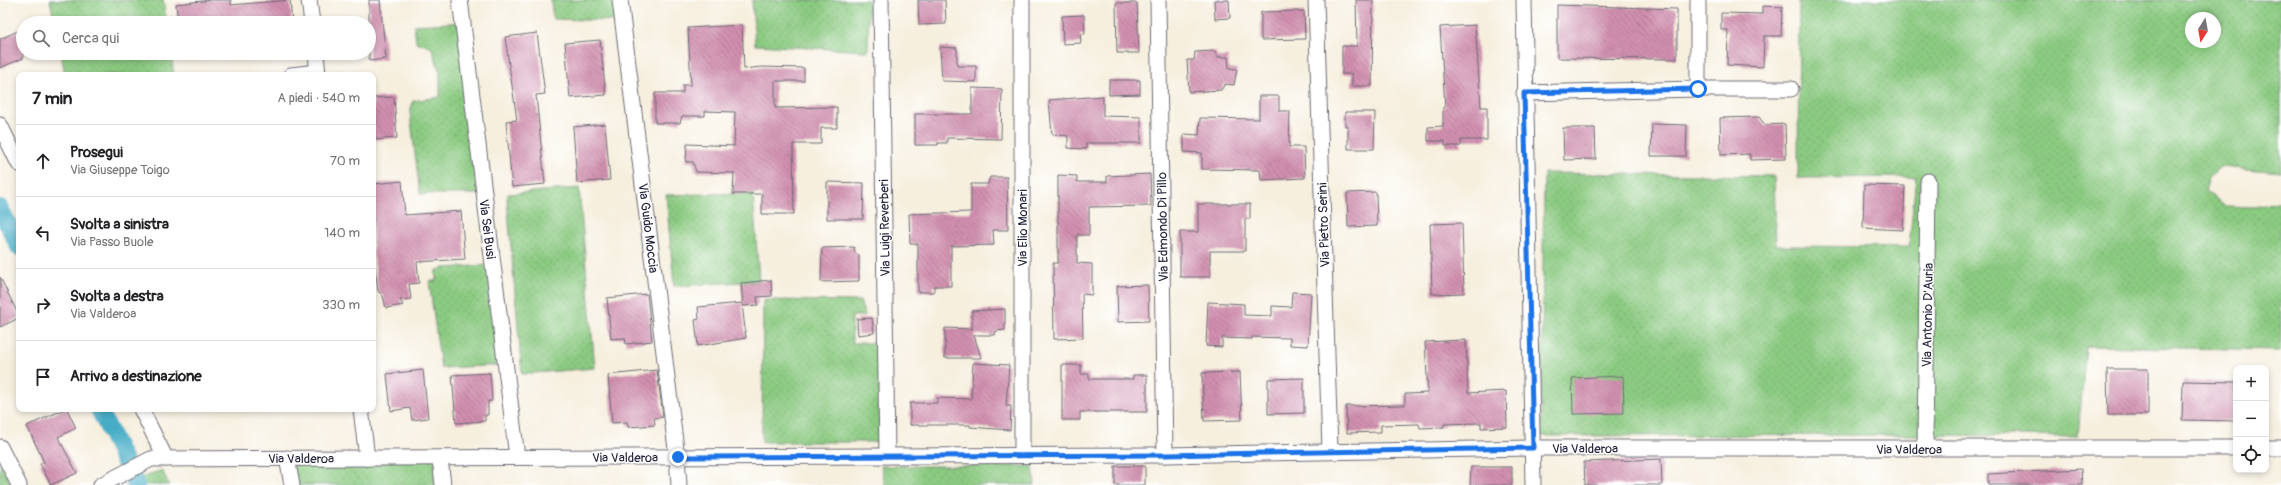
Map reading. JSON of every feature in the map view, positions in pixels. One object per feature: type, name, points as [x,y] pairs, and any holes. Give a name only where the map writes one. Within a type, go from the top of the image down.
[{"type":"street","points":[[309,0],[311,16]]},
{"type":"street","name":"Via Sei Busi","points":[[460,0],[517,457]]},
{"type":"street","name":"Via Guido Moccia","points":[[620,0],[678,457],[679,485]]},
{"type":"street","name":"Via Luigi Reverberi","points":[[881,0],[887,456]]},
{"type":"street","name":"Via Elio Monari","points":[[1022,0],[1022,455]]},
{"type":"street","name":"Via Edmondo Di Pillo","points":[[1158,0],[1165,455]]},
{"type":"street","name":"Via Pietro Serini","points":[[1316,0],[1330,451]]},
{"type":"street","points":[[1524,0],[1524,93],[1533,485]]},
{"type":"street","points":[[1698,0],[1698,89]]},
{"type":"street","points":[[317,60],[318,72]]},
{"type":"street","points":[[1524,93],[1698,89],[1791,89]]},
{"type":"street","points":[[0,125],[16,158]]},
{"type":"street","name":"Via Antonio D'Auria","points":[[1925,449],[1928,180]]},
{"type":"street","points":[[142,412],[159,459]]},
{"type":"street","points":[[361,412],[367,458]]},
{"type":"street","points":[[0,447],[19,485]]},
{"type":"street","name":"Via Valderoa","points":[[101,485],[159,459],[1165,455],[1533,448],[2233,448]]},
{"type":"street","points":[[2269,448],[2281,448]]},
{"type":"street","points":[[287,458],[292,485]]},
{"type":"street","points":[[440,458],[444,485]]},
{"type":"green space","points":[[50,0],[163,0],[166,16],[53,16]]},
{"type":"green space","points":[[551,0],[616,0],[619,21],[553,19]]},
{"type":"green space","points":[[752,0],[869,0],[868,51],[755,45]]},
{"type":"green space","points":[[1799,0],[2281,0],[2281,172],[2221,167],[2209,177],[2205,191],[2226,206],[2255,207],[2281,201],[2281,350],[2086,346],[2078,437],[1936,435],[1541,436],[1544,173],[1774,176],[1776,246],[1909,247],[1916,177],[1798,178]]},
{"type":"green space","points":[[466,22],[480,194],[420,194],[410,113],[413,101],[440,97],[440,73],[432,48],[416,42],[414,25]]},
{"type":"green space","points":[[62,60],[172,60],[174,72],[64,72]]},
{"type":"green space","points":[[579,188],[595,368],[522,374],[507,200],[508,194]]},
{"type":"green space","points":[[753,193],[759,281],[674,286],[666,195]]},
{"type":"green space","points":[[489,265],[505,365],[441,368],[429,281],[436,281],[436,271],[443,268]]},
{"type":"green space","points":[[763,300],[860,301],[865,316],[852,316],[852,343],[879,343],[879,442],[762,442]]},
{"type":"green space","points":[[439,459],[441,485],[285,485],[282,464]]},
{"type":"green space","points":[[0,464],[12,485],[0,485]]},
{"type":"green space","points":[[881,466],[1033,466],[1035,485],[885,485]]},
{"type":"green space","points":[[162,470],[169,485],[124,485],[127,483]]},
{"type":"building","points":[[211,0],[231,0],[231,5],[290,0],[291,16],[177,16],[176,4]]},
{"type":"building","points":[[369,0],[380,0],[386,59],[369,61],[376,60],[376,16],[369,16]]},
{"type":"building","points":[[918,0],[945,0],[946,24],[919,25]]},
{"type":"building","points":[[1214,0],[1229,0],[1230,18],[1215,19]]},
{"type":"building","points":[[1356,0],[1373,0],[1372,86],[1352,86],[1352,74],[1342,74],[1342,46],[1357,46]]},
{"type":"building","points":[[1116,3],[1137,3],[1139,53],[1117,53]]},
{"type":"building","points":[[1557,5],[1677,9],[1677,59],[1557,58]]},
{"type":"building","points":[[1762,6],[1782,7],[1781,36],[1764,36],[1763,67],[1727,65],[1728,30],[1721,30],[1721,13],[1762,14]]},
{"type":"building","points":[[1304,11],[1305,39],[1261,40],[1261,12]]},
{"type":"building","points":[[1084,15],[1085,34],[1080,34],[1081,43],[1063,44],[1062,16]]},
{"type":"building","points":[[742,25],[744,69],[761,67],[804,68],[804,81],[775,81],[775,108],[837,107],[837,128],[821,128],[821,144],[793,144],[794,214],[762,214],[762,194],[733,194],[734,173],[696,172],[693,162],[686,162],[687,144],[734,146],[735,112],[705,111],[705,116],[682,116],[680,123],[655,123],[655,93],[683,93],[683,85],[691,85],[688,28]]},
{"type":"building","points":[[1475,25],[1481,107],[1487,107],[1487,140],[1461,140],[1461,146],[1445,146],[1445,141],[1428,141],[1428,127],[1443,126],[1443,107],[1445,107],[1440,27]]},
{"type":"building","points":[[16,32],[16,60],[18,60],[0,68],[0,39]]},
{"type":"building","points":[[537,33],[545,94],[536,95],[545,184],[512,187],[506,121],[517,120],[505,37]]},
{"type":"building","points":[[600,40],[606,95],[570,98],[565,43]]},
{"type":"building","points":[[940,47],[957,48],[957,66],[976,66],[976,82],[942,81]]},
{"type":"building","points":[[1215,51],[1218,57],[1228,57],[1229,68],[1237,69],[1234,85],[1225,84],[1221,90],[1189,92],[1187,60],[1194,60],[1195,52]]},
{"type":"building","points":[[1109,80],[1140,80],[1140,94],[1109,95]]},
{"type":"building","points":[[972,88],[1002,89],[1001,139],[947,138],[947,143],[938,143],[938,145],[915,145],[915,114],[972,114]]},
{"type":"building","points":[[1103,96],[1103,116],[1141,117],[1141,143],[1086,143],[1086,149],[1068,148],[1068,136],[1052,134],[1049,100]]},
{"type":"building","points":[[1259,96],[1279,96],[1279,111],[1290,111],[1289,147],[1304,147],[1305,178],[1261,180],[1260,170],[1202,169],[1202,153],[1184,152],[1184,134],[1199,135],[1200,118],[1259,119]]},
{"type":"building","points":[[394,97],[397,138],[376,140],[376,98]]},
{"type":"building","points":[[1345,112],[1375,112],[1374,149],[1348,149],[1348,126],[1345,126]]},
{"type":"building","points":[[1759,117],[1765,125],[1785,124],[1786,159],[1750,160],[1750,154],[1721,155],[1720,118]]},
{"type":"building","points":[[605,124],[610,180],[577,183],[573,127]]},
{"type":"building","points":[[1652,124],[1687,125],[1686,156],[1651,156]]},
{"type":"building","points":[[1563,128],[1595,128],[1596,159],[1564,160]]},
{"type":"building","points":[[1150,174],[1151,206],[1089,207],[1089,235],[1077,235],[1077,263],[1092,264],[1092,295],[1082,294],[1083,338],[1054,339],[1053,263],[1058,263],[1058,175],[1077,176],[1077,182],[1107,182],[1107,176]]},
{"type":"building","points":[[990,177],[1007,177],[1008,230],[993,230],[994,245],[951,246],[951,286],[934,286],[934,292],[918,292],[918,244],[910,244],[909,214],[971,212],[971,184],[988,184]]},
{"type":"building","points":[[402,181],[405,215],[461,211],[465,259],[417,262],[419,283],[409,284],[411,299],[400,300],[403,305],[386,308],[383,296],[378,291],[376,275],[376,184]]},
{"type":"building","points":[[827,182],[864,183],[863,219],[827,219]]},
{"type":"building","points":[[1864,185],[1905,186],[1903,230],[1863,228]]},
{"type":"building","points":[[1376,192],[1377,226],[1348,227],[1347,193]]},
{"type":"building","points":[[1198,204],[1250,204],[1250,219],[1245,219],[1245,251],[1210,251],[1210,277],[1180,277],[1180,232],[1198,232]]},
{"type":"building","points":[[1462,223],[1464,293],[1432,294],[1430,224]]},
{"type":"building","points":[[854,247],[855,253],[859,255],[859,281],[821,282],[822,248]]},
{"type":"building","points":[[0,277],[16,310],[16,319],[0,327]]},
{"type":"building","points":[[771,280],[772,296],[757,297],[758,305],[743,306],[741,283]]},
{"type":"building","points":[[1148,285],[1149,321],[1118,322],[1117,286]]},
{"type":"building","points":[[1292,292],[1311,293],[1308,346],[1290,345],[1290,338],[1252,337],[1252,339],[1222,338],[1222,347],[1206,346],[1208,302],[1244,304],[1244,315],[1272,316],[1272,306],[1291,307]]},
{"type":"building","points":[[647,294],[652,341],[626,344],[625,338],[611,339],[607,298]]},
{"type":"building","points":[[742,303],[746,338],[698,346],[695,320],[699,319],[698,307]]},
{"type":"building","points":[[1005,309],[1005,330],[996,331],[995,335],[974,335],[981,358],[945,358],[945,328],[972,329],[972,311]]},
{"type":"building","points":[[872,318],[874,333],[858,335],[857,319]]},
{"type":"building","points":[[1466,340],[1468,393],[1506,391],[1507,427],[1481,428],[1481,423],[1444,424],[1444,427],[1420,428],[1419,424],[1381,425],[1381,432],[1347,433],[1346,406],[1405,405],[1405,394],[1428,393],[1425,342]]},
{"type":"building","points":[[973,363],[1009,365],[1006,406],[1011,406],[1010,430],[970,427],[970,425],[910,425],[910,403],[937,403],[937,398],[971,399]]},
{"type":"building","points":[[1062,365],[1081,365],[1081,374],[1089,374],[1089,379],[1133,379],[1133,375],[1147,375],[1147,412],[1080,412],[1080,420],[1062,420]]},
{"type":"building","points":[[2107,369],[2148,369],[2148,415],[2108,415]]},
{"type":"building","points":[[423,370],[428,418],[412,420],[410,408],[391,411],[387,374]]},
{"type":"building","points":[[657,370],[663,417],[654,418],[655,425],[628,427],[627,422],[612,423],[608,375]]},
{"type":"building","points":[[1240,372],[1242,420],[1204,421],[1202,373]]},
{"type":"building","points":[[490,373],[492,401],[488,401],[488,415],[485,415],[485,421],[456,423],[452,375]]},
{"type":"building","points":[[1623,376],[1624,413],[1573,414],[1572,378]]},
{"type":"building","points":[[1304,378],[1304,413],[1268,414],[1268,379]]},
{"type":"building","points":[[2183,381],[2233,382],[2233,421],[2182,420]]},
{"type":"building","points":[[58,412],[68,412],[76,428],[58,437],[77,473],[51,485],[40,464],[44,462],[27,426]]},
{"type":"building","points":[[1661,459],[1662,485],[1585,485],[1584,462]]},
{"type":"building","points":[[1115,466],[1145,466],[1145,485],[1115,485]]},
{"type":"building","points":[[1471,467],[1512,467],[1512,485],[1470,485]]},
{"type":"building","points":[[2081,469],[2082,485],[1988,485],[1988,474]]},
{"type":"waterway","points":[[0,208],[16,241]]},
{"type":"waterway","points":[[100,412],[136,485]]},
{"type":"route","points":[[678,457],[1165,455],[1533,448],[1524,93],[1698,89]]}]
